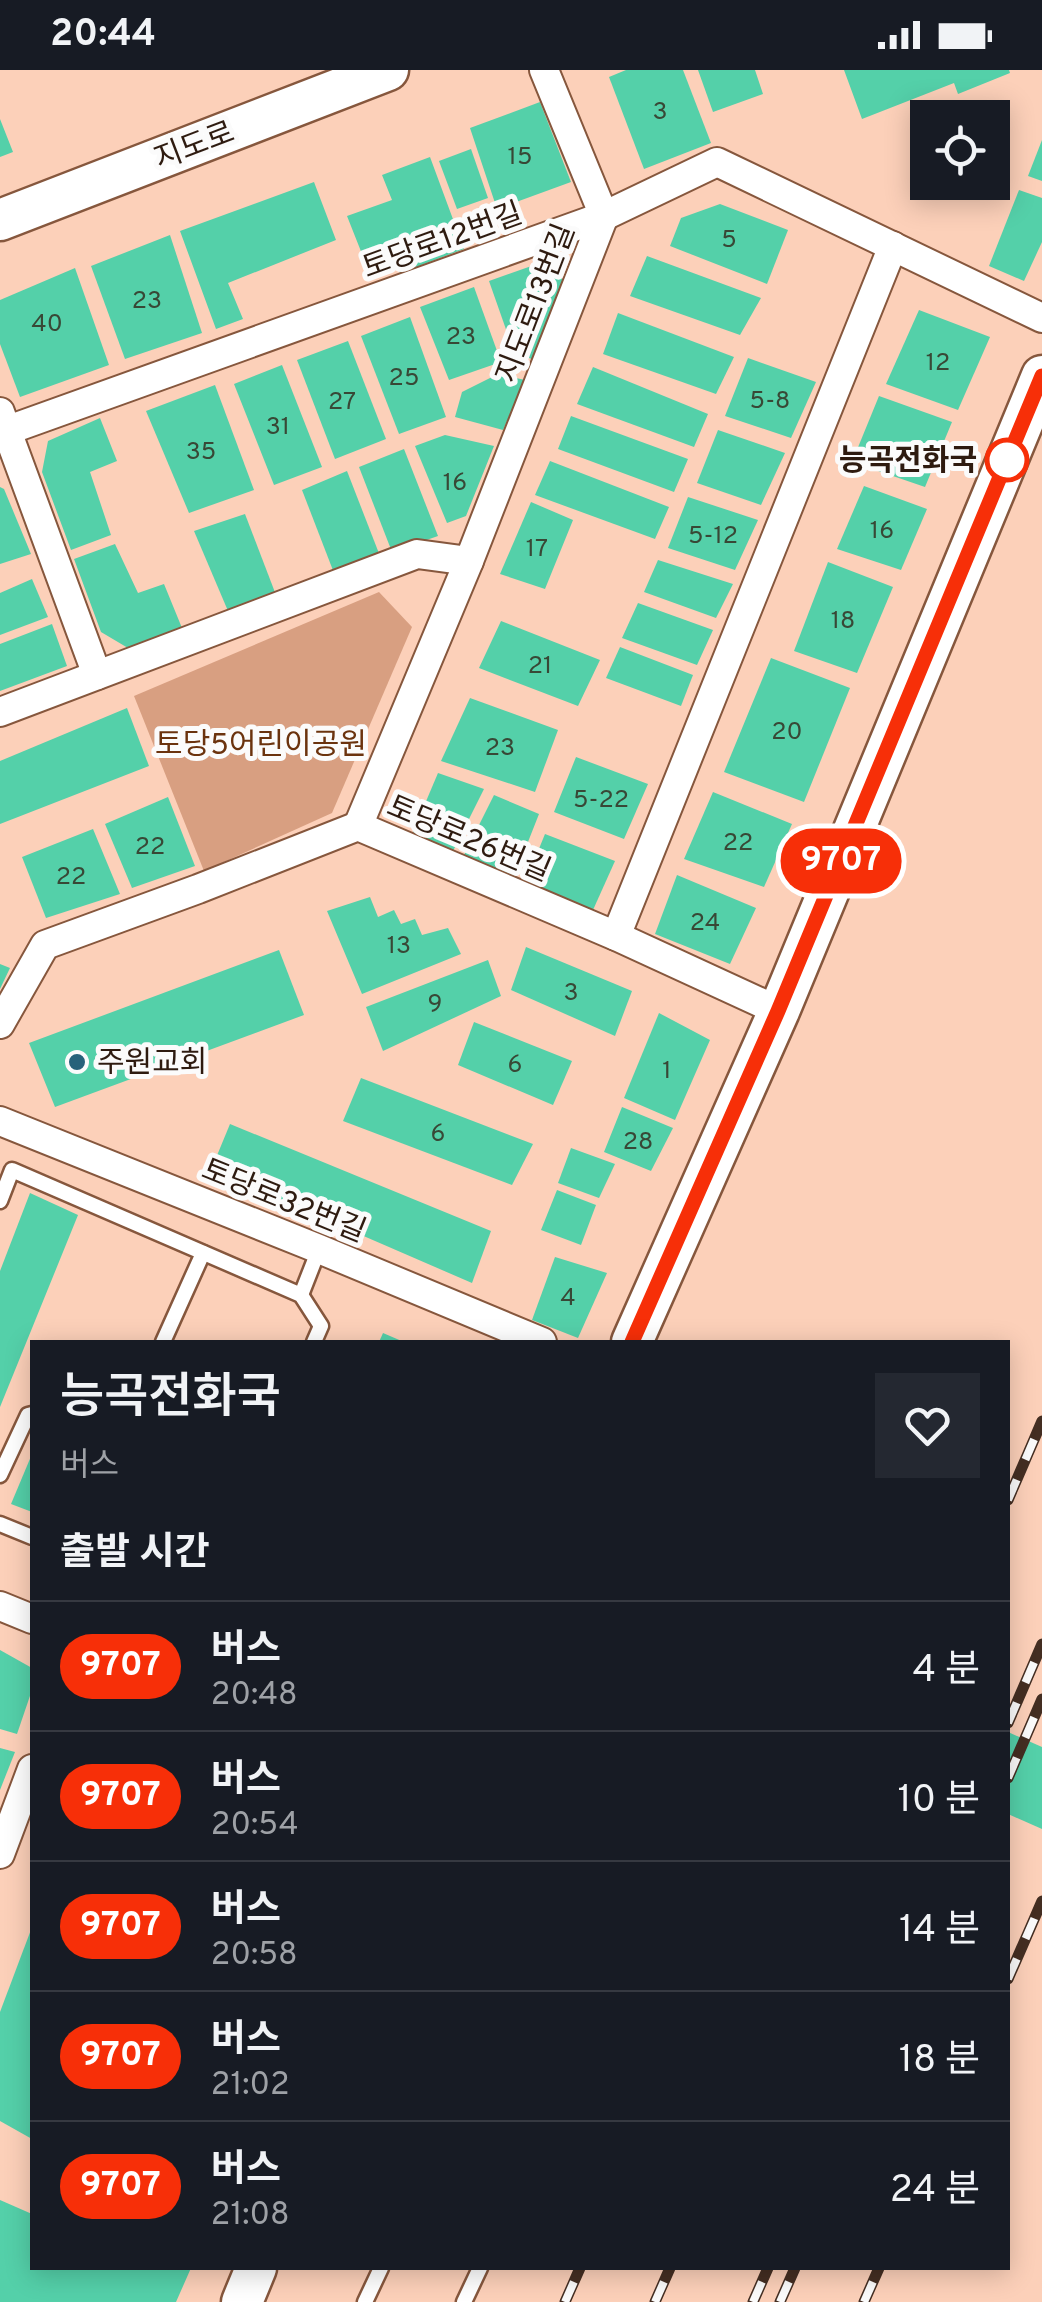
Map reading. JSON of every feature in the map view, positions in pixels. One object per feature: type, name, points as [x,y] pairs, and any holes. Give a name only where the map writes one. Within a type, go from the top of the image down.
[{"type":"main road","name":"지도로","points":[[0,220],[388,70]]},
{"type":"main road","points":[[633,1340],[778,1011],[1042,376]]},
{"type":"main road","points":[[242,2302],[255,2270]]},
{"type":"street","name":"지도로13번길","points":[[358,826],[469,561],[604,216],[544,70]]},
{"type":"street","name":"토당로12번길","points":[[2,425],[604,216],[717,162],[1042,318]]},
{"type":"street","points":[[616,936],[893,246]]},
{"type":"street","points":[[2,425],[97,675]]},
{"type":"street","points":[[0,712],[417,554],[469,561]]},
{"type":"street","name":"토당로26번길","points":[[0,1024],[45,945],[358,826],[616,936],[778,1011]]},
{"type":"street","name":"토당로32번길","points":[[0,1121],[537,1340]]},
{"type":"street","points":[[0,1606],[30,1618]]},
{"type":"street","points":[[0,1854],[30,1775]]},
{"type":"lane","points":[[0,1200],[12,1170],[301,1295],[321,1326],[315,1340]]},
{"type":"lane","points":[[301,1295],[319,1249]]},
{"type":"lane","points":[[164,1340],[204,1253]]},
{"type":"lane","points":[[0,1474],[7,1444],[30,1414]]},
{"type":"lane","points":[[0,1524],[30,1536]]},
{"type":"lane","points":[[365,2302],[380,2270]]},
{"type":"lane","points":[[464,2302],[479,2270]]},
{"type":"green space","name":"토당5어린이공원","points":[[379,592],[412,627],[332,813],[204,871],[134,696]]},
{"type":"building","points":[[626,70],[683,70],[711,143],[644,169],[609,77]]},
{"type":"building","points":[[698,70],[755,70],[763,94],[713,112]]},
{"type":"building","points":[[844,70],[1010,73],[958,94],[954,83],[862,119]]},
{"type":"building","points":[[540,102],[571,182],[497,209],[470,128]]},
{"type":"building","points":[[0,119],[13,152],[0,157]]},
{"type":"building","points":[[1042,140],[1042,181],[1028,176]]},
{"type":"building","points":[[471,149],[488,198],[457,209],[439,161]]},
{"type":"building","points":[[430,157],[464,249],[400,273],[391,248],[364,259],[347,216],[392,200],[382,175]]},
{"type":"building","points":[[314,182],[336,240],[228,283],[243,319],[216,329],[180,231]]},
{"type":"building","points":[[1019,190],[1042,198],[1042,242],[1024,281],[989,266]]},
{"type":"building","points":[[720,204],[788,230],[767,284],[670,246],[681,218]]},
{"type":"building","points":[[170,235],[202,333],[125,359],[91,266]]},
{"type":"building","points":[[647,256],[761,298],[740,335],[630,296]]},
{"type":"building","points":[[557,257],[563,283],[534,360],[514,352],[489,281]]},
{"type":"building","points":[[75,268],[109,365],[20,397],[0,344],[0,300]]},
{"type":"building","points":[[474,287],[501,362],[449,380],[420,307]]},
{"type":"building","points":[[919,310],[990,337],[958,410],[886,384]]},
{"type":"building","points":[[618,313],[734,357],[716,394],[603,354]]},
{"type":"building","points":[[410,317],[446,417],[399,434],[361,336]]},
{"type":"building","points":[[348,341],[386,439],[335,459],[297,360]]},
{"type":"building","points":[[748,358],[816,382],[791,438],[725,416]]},
{"type":"building","points":[[282,365],[322,467],[274,485],[234,384]]},
{"type":"building","points":[[593,367],[708,414],[694,447],[577,404]]},
{"type":"building","points":[[498,374],[525,380],[503,430],[455,417],[462,392]]},
{"type":"building","points":[[215,385],[254,490],[189,513],[146,411]]},
{"type":"building","points":[[879,396],[952,422],[925,487],[852,462]]},
{"type":"building","points":[[571,416],[688,459],[674,492],[558,449]]},
{"type":"building","points":[[100,418],[117,461],[90,472],[111,535],[71,550],[42,472],[48,441]]},
{"type":"building","points":[[718,430],[785,453],[761,505],[697,483]]},
{"type":"building","points":[[445,435],[494,446],[466,516],[447,523],[415,446]]},
{"type":"building","points":[[404,449],[438,536],[392,552],[359,467]]},
{"type":"building","points":[[550,461],[669,507],[655,539],[535,495]]},
{"type":"building","points":[[347,471],[380,556],[334,573],[302,490]]},
{"type":"building","points":[[864,486],[927,509],[901,570],[837,549]]},
{"type":"building","points":[[0,487],[31,554],[0,564]]},
{"type":"building","points":[[688,497],[758,520],[735,570],[668,548]]},
{"type":"building","points":[[531,502],[573,520],[545,589],[500,574]]},
{"type":"building","points":[[245,514],[276,595],[228,611],[194,531]]},
{"type":"building","points":[[115,544],[138,593],[164,584],[182,628],[128,648],[101,632],[74,559]]},
{"type":"building","points":[[658,560],[733,584],[716,618],[644,592]]},
{"type":"building","points":[[828,562],[893,587],[857,673],[794,651]]},
{"type":"building","points":[[32,579],[48,617],[0,635],[0,593]]},
{"type":"building","points":[[638,603],[713,630],[697,665],[622,638]]},
{"type":"building","points":[[501,621],[600,660],[578,706],[479,668]]},
{"type":"building","points":[[52,624],[67,666],[0,691],[0,644]]},
{"type":"building","points":[[620,647],[693,675],[681,706],[606,678]]},
{"type":"building","points":[[771,658],[850,688],[804,802],[724,772]]},
{"type":"building","points":[[470,698],[558,730],[535,792],[441,761]]},
{"type":"building","points":[[127,708],[149,766],[0,824],[0,761]]},
{"type":"building","points":[[576,757],[648,784],[624,839],[554,812]]},
{"type":"building","points":[[438,773],[484,789],[453,851],[413,832]]},
{"type":"building","points":[[713,792],[792,824],[764,887],[684,859]]},
{"type":"building","points":[[494,795],[539,814],[513,880],[464,855]]},
{"type":"building","points":[[168,797],[195,866],[132,888],[105,824]]},
{"type":"building","points":[[93,829],[120,894],[46,918],[22,857]]},
{"type":"building","points":[[545,834],[615,861],[593,910],[525,883]]},
{"type":"building","points":[[677,875],[756,908],[730,964],[655,934]]},
{"type":"building","points":[[370,897],[378,917],[394,910],[401,924],[415,919],[422,935],[448,928],[461,954],[362,994],[327,911]]},
{"type":"building","points":[[526,947],[632,991],[615,1036],[511,990]]},
{"type":"building","points":[[279,950],[304,1015],[55,1107],[29,1043]]},
{"type":"building","points":[[488,960],[501,996],[383,1051],[366,1007]]},
{"type":"building","points":[[0,964],[10,968],[0,989]]},
{"type":"building","points":[[659,1013],[710,1040],[675,1120],[624,1098]]},
{"type":"building","points":[[474,1022],[572,1061],[553,1105],[458,1065]]},
{"type":"building","points":[[361,1078],[533,1144],[512,1185],[343,1121]]},
{"type":"building","points":[[622,1107],[673,1128],[651,1171],[604,1152]]},
{"type":"building","points":[[230,1124],[491,1231],[472,1283],[211,1170]]},
{"type":"building","points":[[571,1148],[615,1164],[599,1198],[558,1183]]},
{"type":"building","points":[[557,1190],[596,1205],[581,1245],[541,1230]]},
{"type":"building","points":[[30,1193],[78,1215],[0,1407],[0,1271]]},
{"type":"building","points":[[555,1257],[607,1273],[578,1338],[532,1320]]},
{"type":"building","points":[[383,1333],[399,1340],[380,1340]]},
{"type":"building","points":[[30,1459],[30,1511],[11,1504]]},
{"type":"building","points":[[0,1650],[30,1667],[30,1696],[17,1734],[0,1729]]},
{"type":"building","points":[[1010,1733],[1042,1747],[1042,1829],[1010,1815]]},
{"type":"building","points":[[0,1748],[15,1752],[0,1790]]},
{"type":"building","points":[[30,1932],[30,2138],[0,2121],[0,2012]]},
{"type":"building","points":[[0,2200],[30,2213],[30,2270],[190,2270],[176,2302],[0,2302]]},
{"type":"railway","points":[[1010,1495],[1042,1421]]},
{"type":"railway","points":[[1010,1718],[1042,1644]]},
{"type":"railway","points":[[1010,1773],[1042,1699]]},
{"type":"railway","points":[[1010,1974],[1042,1901]]},
{"type":"railway","points":[[565,2302],[579,2270]]},
{"type":"railway","points":[[655,2302],[669,2270]]},
{"type":"railway","points":[[753,2302],[767,2270]]},
{"type":"railway","points":[[780,2302],[794,2270]]},
{"type":"railway","points":[[864,2302],[878,2270]]},
{"type":"bus line","name":"9707","points":[[633,1340],[778,1011],[1042,376]]},
{"type":"place","name":"능곡전화국","points":[[1007,460]]},
{"type":"place","name":"주원교회","points":[[77,1062]]}]
